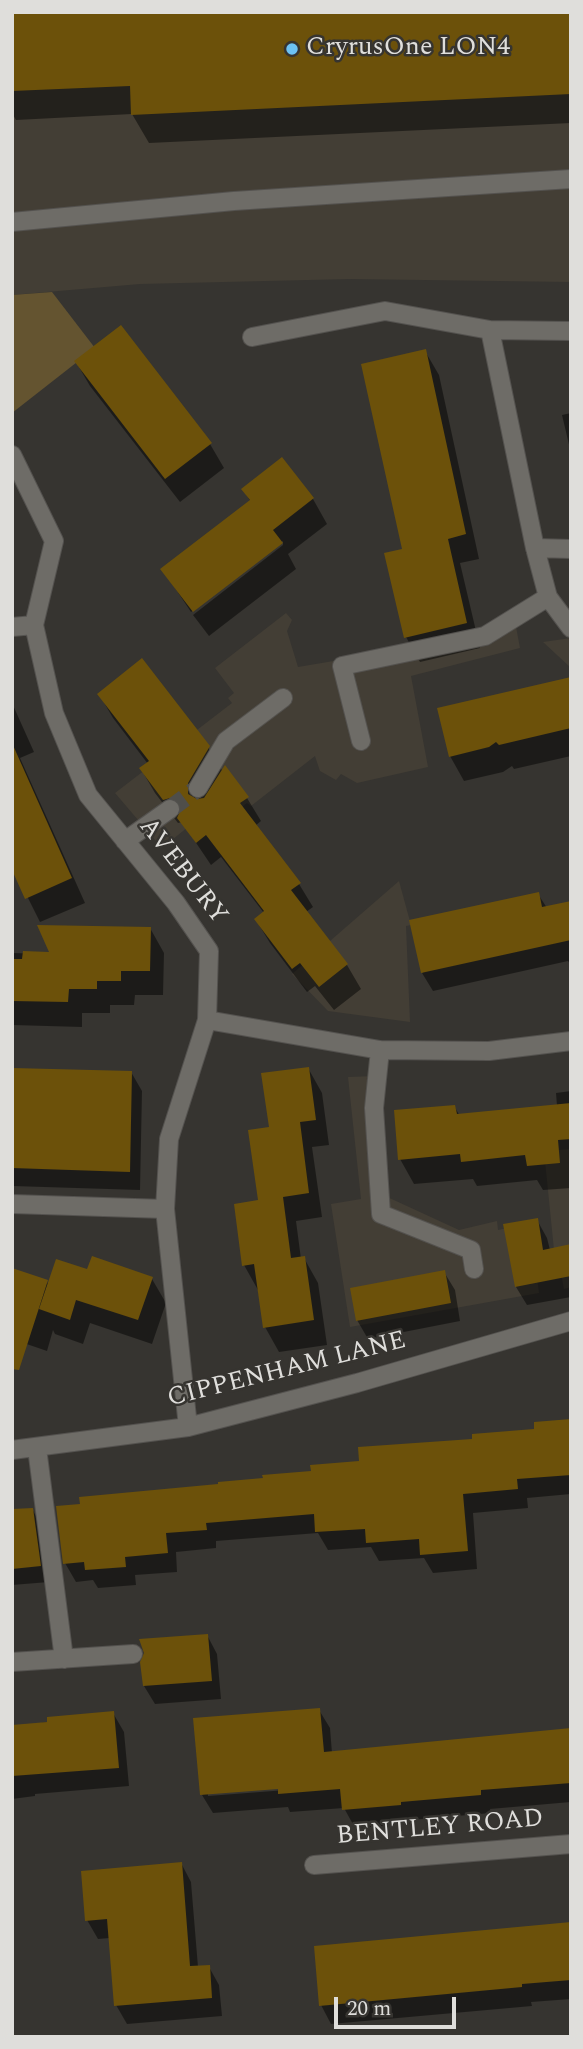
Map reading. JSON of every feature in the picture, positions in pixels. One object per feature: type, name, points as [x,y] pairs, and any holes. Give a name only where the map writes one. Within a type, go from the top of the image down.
[{"type":"street","points":[[12,222],[234,201],[571,179]]},
{"type":"street","points":[[252,338],[385,311],[490,330],[571,331]]},
{"type":"street","points":[[490,330],[535,548],[548,597],[571,628]]},
{"type":"street","name":"AVEBURY","points":[[12,455],[54,541],[34,625],[54,713],[88,795],[176,903],[209,951],[207,1020],[169,1139],[165,1209],[188,1427]]},
{"type":"street","points":[[535,548],[571,549]]},
{"type":"street","points":[[361,741],[342,666],[485,636],[548,597]]},
{"type":"street","points":[[12,627],[34,625]]},
{"type":"street","points":[[198,788],[226,741],[283,698]]},
{"type":"street","points":[[125,841],[170,809]]},
{"type":"street","points":[[207,1020],[380,1050],[489,1051],[571,1041]]},
{"type":"street","points":[[380,1050],[374,1108],[381,1214],[471,1250],[474,1269]]},
{"type":"street","points":[[12,1204],[165,1209]]},
{"type":"street","name":"CIPPENHAM LANE","points":[[12,1450],[188,1427],[357,1383],[571,1321]]},
{"type":"street","points":[[37,1448],[64,1659]]},
{"type":"street","points":[[12,1662],[133,1654]]},
{"type":"street","name":"BENTLEY ROAD","points":[[314,1865],[571,1844]]},
{"type":"shaded area","points":[[12,12],[571,12],[571,282],[350,279],[140,284],[12,295]]},
{"type":"shaded area","points":[[52,292],[95,348],[12,413],[12,295]]},
{"type":"shaded area","points":[[286,613],[292,620],[287,631],[298,667],[487,635],[514,616],[520,648],[411,676],[428,767],[357,783],[341,774],[336,780],[320,771],[315,756],[251,806],[247,803],[221,824],[209,810],[162,848],[115,793],[232,703],[228,698],[234,693],[215,668]]},
{"type":"shaded area","points":[[571,638],[571,668],[543,642]]},
{"type":"shaded area","points":[[399,881],[411,925],[406,926],[410,1022],[328,1011],[292,974]]},
{"type":"shaded area","points":[[376,1076],[383,1195],[459,1230],[497,1221],[498,1230],[530,1223],[539,1293],[350,1327],[331,1204],[361,1199],[348,1077]]},
{"type":"shaded area","points":[[571,1149],[571,1287],[564,1289],[557,1253],[554,1250],[544,1151]]},
{"type":"building","name":"CryrusOne LON4","points":[[12,12],[571,12],[571,94],[131,115],[130,86],[12,91]]},
{"type":"building","points":[[121,325],[212,443],[165,479],[74,361]]},
{"type":"building","points":[[426,349],[466,534],[448,539],[467,623],[404,638],[384,553],[402,549],[361,364]]},
{"type":"building","points":[[282,457],[314,498],[273,530],[283,543],[193,612],[160,569],[250,500],[241,489]]},
{"type":"building","points":[[142,658],[210,746],[188,783],[188,794],[197,799],[204,798],[225,765],[249,797],[240,803],[301,883],[291,890],[348,964],[319,987],[300,963],[292,969],[254,919],[264,911],[206,835],[196,843],[177,818],[181,809],[179,802],[170,798],[163,800],[139,768],[149,761],[97,694]]},
{"type":"building","points":[[571,677],[571,728],[499,745],[496,742],[489,747],[449,757],[437,708]]},
{"type":"building","points":[[12,743],[72,878],[25,899],[12,870]]},
{"type":"building","points":[[539,892],[542,907],[571,901],[571,940],[421,973],[409,920]]},
{"type":"building","points":[[37,925],[151,927],[150,971],[121,971],[121,981],[97,981],[97,989],[69,989],[68,1002],[12,1001],[12,959],[22,959],[23,951],[49,952]]},
{"type":"building","points":[[309,1067],[316,1120],[300,1122],[309,1193],[283,1197],[291,1258],[305,1256],[314,1320],[263,1328],[254,1264],[242,1266],[234,1204],[258,1200],[248,1130],[269,1127],[261,1073]]},
{"type":"building","points":[[12,1068],[132,1071],[130,1172],[12,1168]]},
{"type":"building","points":[[571,1103],[571,1139],[558,1140],[560,1163],[527,1166],[525,1155],[461,1162],[460,1154],[398,1160],[394,1110],[455,1105],[457,1114]]},
{"type":"building","points":[[538,1218],[543,1250],[571,1244],[571,1276],[515,1287],[503,1224]]},
{"type":"building","points":[[92,1256],[153,1277],[138,1320],[76,1300],[70,1320],[39,1309],[56,1259],[87,1269]]},
{"type":"building","points":[[12,1268],[48,1280],[19,1370],[12,1369]]},
{"type":"building","points":[[445,1270],[451,1303],[356,1321],[350,1288]]},
{"type":"building","points":[[571,1419],[571,1475],[517,1479],[518,1489],[463,1494],[468,1551],[420,1555],[419,1539],[366,1543],[365,1529],[315,1532],[314,1514],[206,1523],[207,1530],[166,1533],[168,1553],[125,1557],[126,1567],[85,1570],[84,1562],[63,1564],[56,1506],[80,1504],[79,1497],[218,1484],[263,1478],[262,1475],[311,1471],[310,1465],[359,1461],[358,1447],[472,1439],[472,1434],[534,1429],[534,1422]]},
{"type":"building","points":[[33,1508],[41,1566],[12,1569],[12,1509]]},
{"type":"building","points":[[208,1634],[212,1681],[143,1686],[140,1662],[144,1653],[139,1639]]},
{"type":"building","points":[[320,1708],[324,1752],[571,1728],[571,1783],[481,1790],[481,1795],[342,1810],[340,1789],[278,1794],[278,1789],[200,1795],[193,1718]]},
{"type":"building","points":[[114,1711],[119,1768],[12,1776],[12,1725],[47,1722],[47,1717]]},
{"type":"building","points":[[182,1862],[190,1966],[210,1965],[212,1998],[114,2006],[107,1919],[85,1921],[81,1871]]},
{"type":"building","points":[[571,1922],[571,1980],[319,2006],[314,1946]]},
{"type":"tunnel","points":[[170,809],[198,788]]},
{"type":"place","name":"CryrusOne LON4","points":[[292,49]]}]
